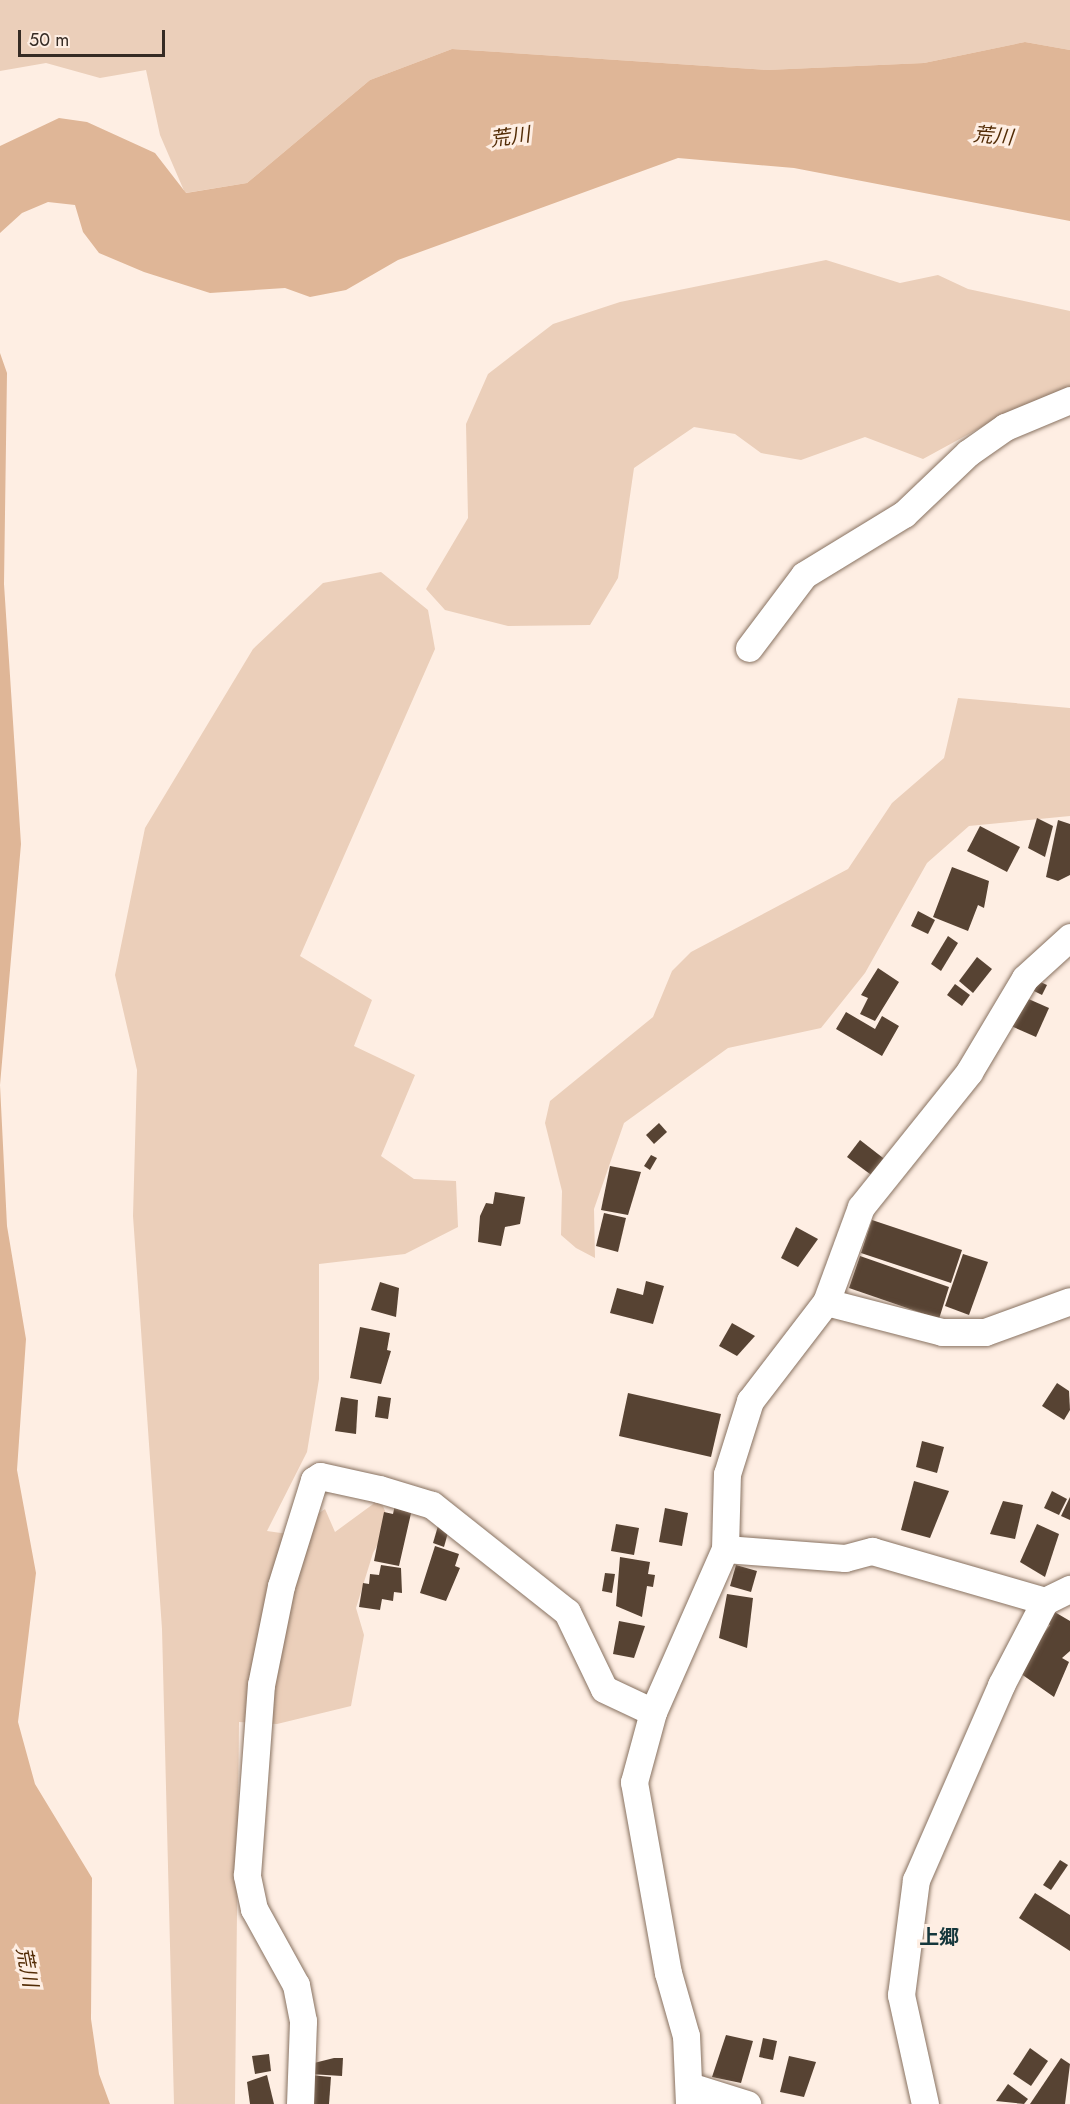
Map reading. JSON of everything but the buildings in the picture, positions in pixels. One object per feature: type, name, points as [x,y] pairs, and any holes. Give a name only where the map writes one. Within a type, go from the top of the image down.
[{"type":"street","points":[[749,648],[804,575],[904,514],[968,453],[1005,427],[1070,400]]},
{"type":"street","points":[[747,2104],[689,2095],[686,2036],[668,1973],[634,1782],[653,1712],[725,1549],[727,1474],[750,1401],[826,1302],[861,1207],[969,1072],[1025,978],[1070,937]]},
{"type":"street","points":[[826,1302],[942,1332],[985,1332],[1070,1301]]},
{"type":"street","points":[[300,2104],[303,2021],[296,1985],[254,1909],[247,1875],[261,1685],[281,1586],[314,1480],[320,1476],[369,1486],[432,1505],[567,1612],[604,1689],[653,1712]]},
{"type":"street","points":[[725,1549],[844,1558],[872,1551],[1045,1602]]},
{"type":"street","points":[[925,2104],[901,1995],[916,1880],[1001,1685],[1045,1602],[1070,1589]]},
{"type":"shaded area","points":[[0,0],[1070,0],[1070,50],[1025,42],[924,63],[767,70],[452,49],[370,80],[247,183],[185,193],[160,135],[146,70],[100,78],[46,63],[0,71]]},
{"type":"shaded area","points":[[826,260],[900,283],[938,275],[968,289],[1070,311],[1070,389],[1000,417],[923,459],[865,437],[801,460],[761,453],[735,434],[694,427],[634,468],[618,578],[590,625],[508,626],[445,610],[426,589],[468,518],[466,424],[488,374],[553,324],[620,302]]},
{"type":"shaded area","points":[[381,572],[428,610],[435,649],[300,956],[372,1000],[354,1046],[415,1075],[381,1156],[414,1179],[456,1181],[458,1227],[405,1254],[319,1264],[319,1379],[307,1452],[267,1531],[288,1534],[325,1509],[335,1532],[380,1499],[390,1523],[373,1553],[356,1608],[364,1635],[351,1706],[277,1724],[239,1722],[235,2104],[174,2104],[162,1629],[133,1216],[137,1070],[115,975],[145,828],[253,649],[323,583]]},
{"type":"shaded area","points":[[958,698],[1070,708],[1070,816],[969,826],[927,863],[865,973],[821,1028],[728,1048],[624,1123],[594,1209],[595,1258],[576,1248],[561,1235],[562,1191],[545,1123],[550,1101],[653,1017],[672,971],[691,952],[848,869],[892,803],[944,758]]},
{"type":"water","name":"荒川","points":[[1025,42],[1070,50],[1070,221],[794,168],[678,158],[398,260],[346,290],[310,297],[285,288],[210,293],[144,272],[99,253],[83,232],[75,205],[48,202],[22,213],[0,233],[0,146],[59,118],[87,122],[155,153],[186,193],[247,183],[370,80],[452,49],[767,70],[924,63]]},
{"type":"water","points":[[0,353],[7,373],[4,584],[21,844],[0,1085]]},
{"type":"water","name":"荒川","points":[[0,1085],[7,1226],[26,1339],[17,1470],[36,1573],[18,1722],[35,1784],[92,1878],[91,2019],[99,2074],[110,2104],[0,2104]]},
{"type":"district","name":"上郷","points":[[939,1937]]}]
